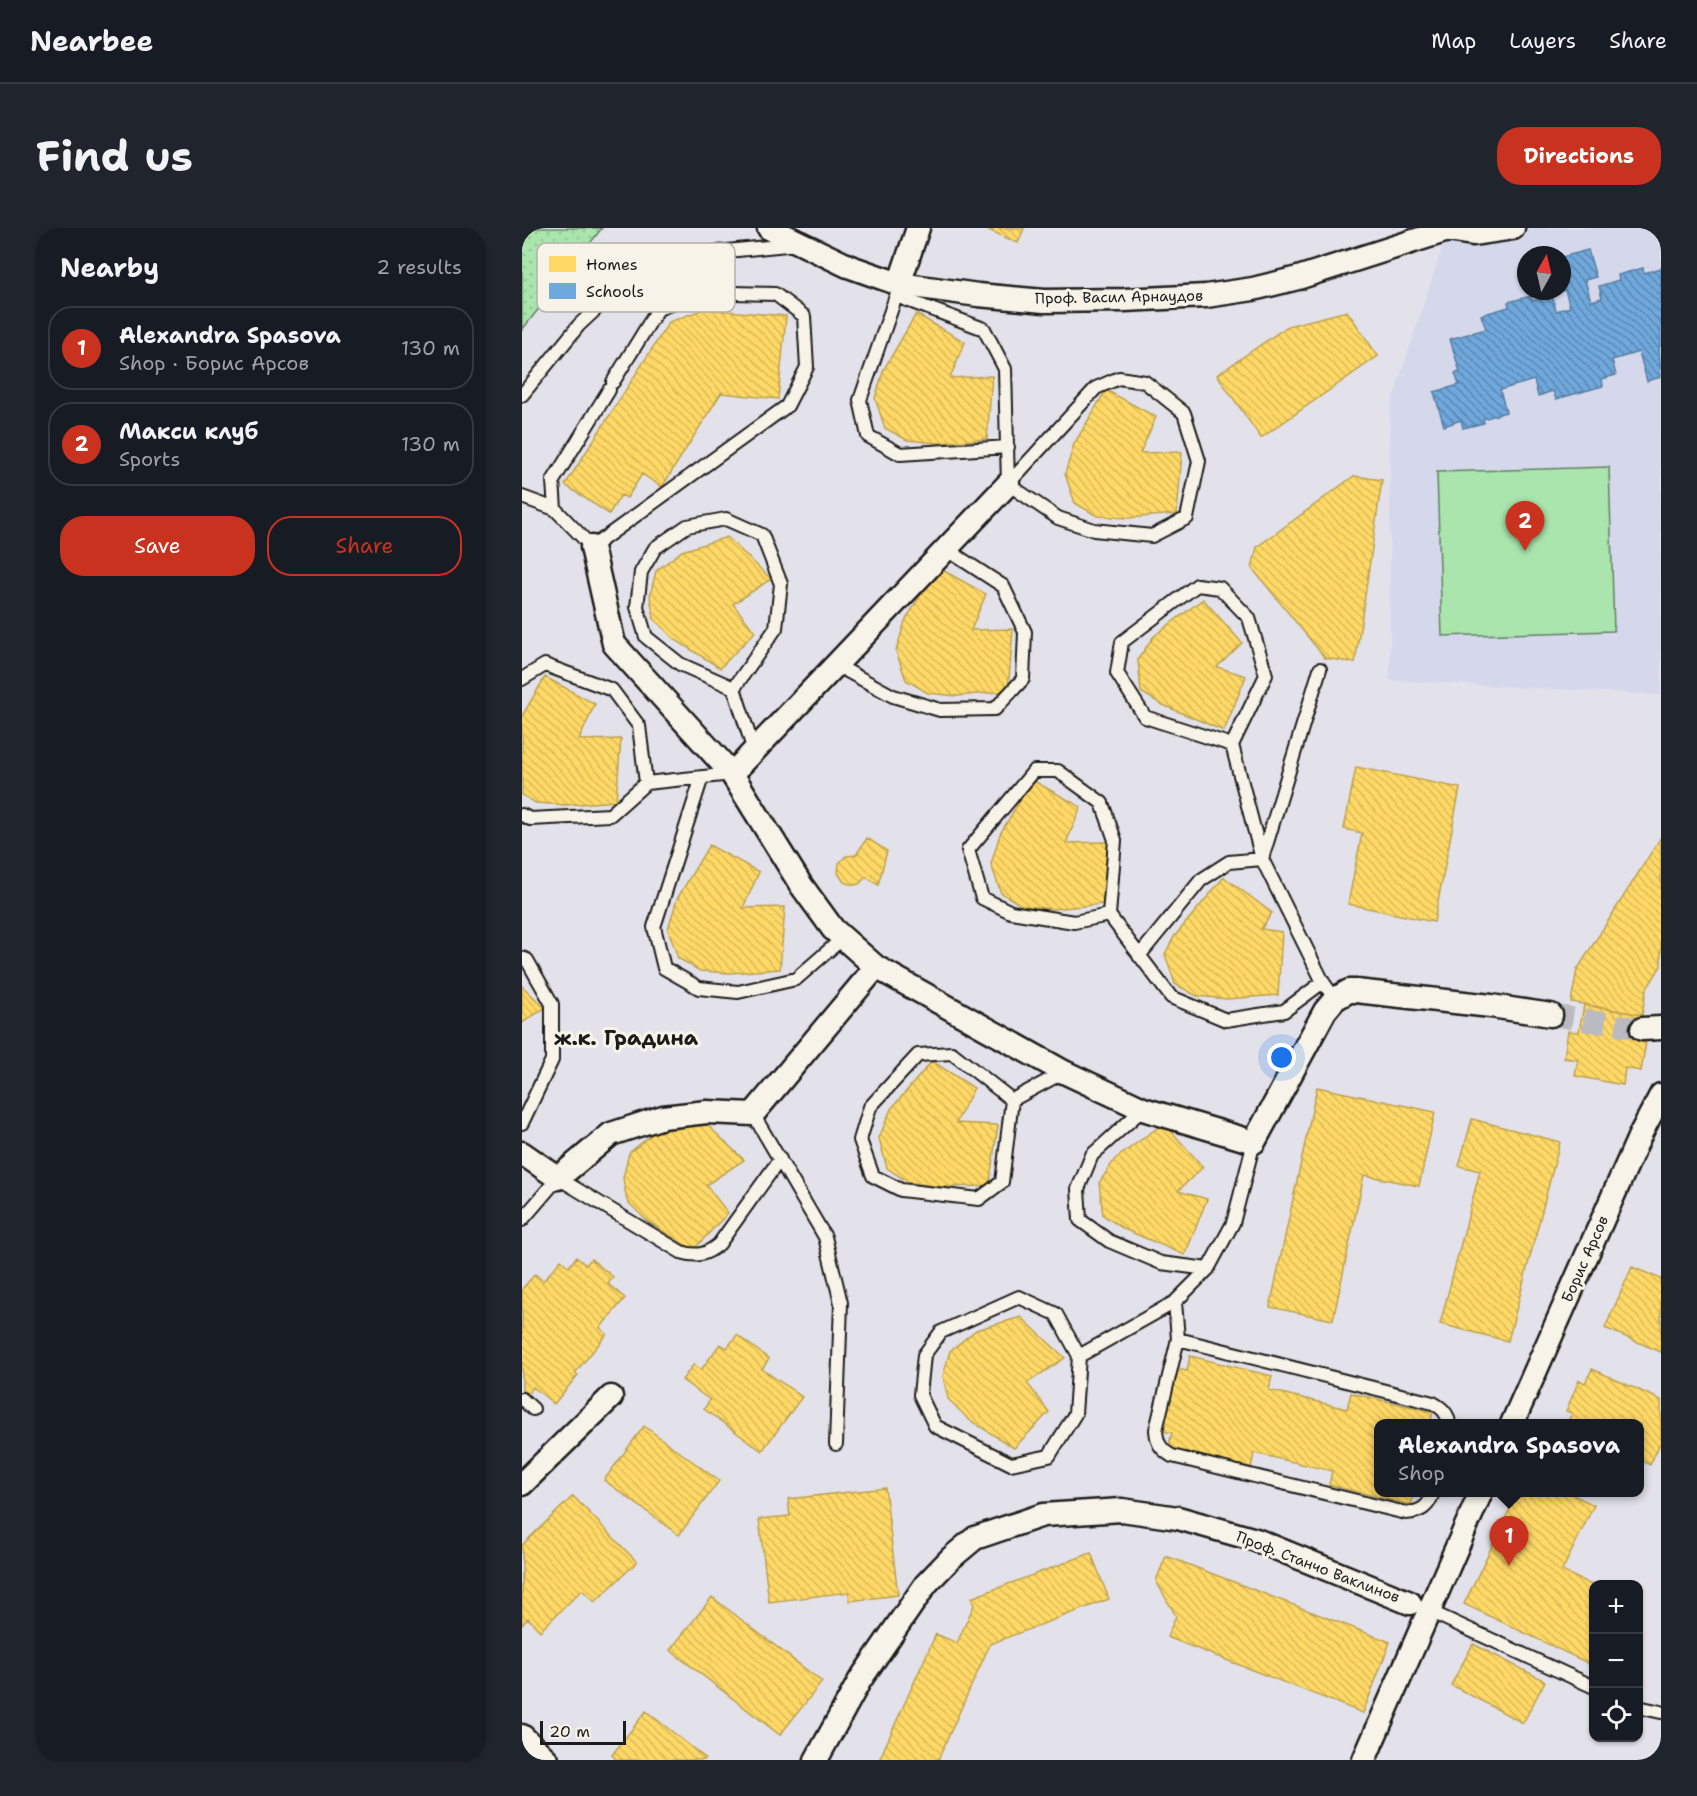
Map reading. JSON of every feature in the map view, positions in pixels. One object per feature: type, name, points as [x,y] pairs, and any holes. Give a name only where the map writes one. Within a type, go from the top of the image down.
[{"type":"street","name":"Проф. Васил Арнаудов","points":[[770,228],[848,266],[899,284],[1044,301],[1206,296],[1253,289],[1298,278],[1448,229],[1473,234],[1506,229]]},
{"type":"street","points":[[899,284],[918,228]]},
{"type":"street","points":[[732,774],[1008,484]]},
{"type":"street","points":[[592,547],[614,644],[732,774],[801,885],[833,929],[876,967],[1064,1072],[1143,1109],[1254,1142],[1325,1011],[1329,990],[1372,992],[1491,1005],[1551,1015]]},
{"type":"street","points":[[522,1153],[558,1178],[611,1134],[663,1117],[707,1112],[753,1114],[876,967]]},
{"type":"street","name":"Борис Арсов","points":[[1514,1419],[1641,1133],[1661,1095]]},
{"type":"street","points":[[522,1484],[611,1397]]},
{"type":"street","points":[[1364,1760],[1419,1607],[1478,1497]]},
{"type":"street","name":"Проф. Станчо Ваклинов","points":[[816,1760],[860,1680],[926,1584],[951,1558],[975,1538],[1043,1515],[1122,1510],[1178,1518],[1256,1540],[1419,1607]]},
{"type":"street","points":[[522,1736],[547,1760]]},
{"type":"lane","points":[[735,250],[801,244]]},
{"type":"lane","points":[[522,496],[555,509],[592,547],[787,406],[807,367],[804,316],[774,294],[735,293]]},
{"type":"lane","points":[[1008,447],[900,454],[868,436],[860,400],[896,296],[984,329],[1005,369],[1008,447],[1008,484]]},
{"type":"lane","points":[[522,395],[579,325],[593,312]]},
{"type":"lane","points":[[555,509],[553,481],[656,312]]},
{"type":"lane","points":[[1119,378],[1145,382],[1184,413],[1199,461],[1187,518],[1152,536],[1094,530],[1058,518],[1008,484],[1096,388],[1119,378]]},
{"type":"lane","points":[[734,688],[776,628],[781,584],[762,535],[726,519],[687,526],[655,548],[641,572],[637,607],[646,637],[680,664],[734,688],[754,751]]},
{"type":"lane","points":[[836,665],[893,696],[940,710],[995,709],[1023,679],[1025,632],[1003,586],[946,549]]},
{"type":"lane","points":[[1109,915],[1074,922],[1011,912],[982,898],[968,850],[1034,771],[1058,771],[1102,803],[1115,840],[1109,915],[1171,997],[1226,1020],[1284,1011],[1329,990],[1262,859],[1232,745],[1266,675],[1249,618],[1220,588],[1197,585],[1122,642],[1118,673],[1145,717],[1232,745]]},
{"type":"lane","points":[[522,679],[545,666],[612,690],[639,726],[646,783]]},
{"type":"lane","points":[[1262,859],[1320,669]]},
{"type":"lane","points":[[522,815],[530,819],[610,815],[646,783],[732,774]]},
{"type":"lane","points":[[702,777],[654,927],[664,968],[699,988],[738,992],[796,979],[843,938]]},
{"type":"lane","points":[[1139,956],[1201,880],[1229,862],[1262,859]]},
{"type":"lane","points":[[522,958],[527,960],[552,1004],[552,1060],[522,1123]]},
{"type":"lane","points":[[952,1053],[1012,1100],[1002,1182],[979,1199],[901,1190],[873,1176],[860,1140],[870,1107],[918,1055],[952,1053]]},
{"type":"lane","points":[[1012,1100],[1064,1072]]},
{"type":"lane","points":[[1143,1109],[1092,1155],[1078,1189],[1080,1220],[1109,1241],[1161,1263],[1208,1269]]},
{"type":"lane","points":[[753,1114],[825,1237],[841,1303],[836,1444]]},
{"type":"lane","points":[[1079,1356],[1175,1302],[1208,1269],[1233,1223],[1254,1142]]},
{"type":"lane","points":[[522,1220],[558,1178],[681,1252],[694,1256],[708,1253],[719,1244],[780,1159]]},
{"type":"lane","points":[[1019,1297],[1056,1314],[1079,1356],[1075,1414],[1049,1456],[1011,1464],[935,1426],[920,1395],[924,1355],[942,1332],[1019,1297]]},
{"type":"lane","points":[[1175,1302],[1178,1339],[1156,1430],[1156,1441],[1162,1450],[1172,1456],[1406,1513],[1418,1512],[1427,1506],[1431,1497]]},
{"type":"lane","points":[[1178,1339],[1433,1403],[1443,1408],[1448,1419]]},
{"type":"lane","points":[[522,1400],[533,1409]]},
{"type":"lane","points":[[1419,1607],[1589,1686]]},
{"type":"lane","points":[[1643,1708],[1661,1712]]},
{"type":"shaded area","points":[[1661,228],[1661,695],[1390,680],[1390,408],[1448,230]]},
{"type":"green space","points":[[522,228],[602,228],[590,243],[537,243],[537,311],[522,330]]},
{"type":"green space","points":[[1609,467],[1614,631],[1442,636],[1437,472]]},
{"type":"building: Homes","points":[[984,228],[1024,228],[1018,243]]},
{"type":"building: Homes","points":[[1347,311],[1378,356],[1261,438],[1217,375],[1288,326]]},
{"type":"building: Homes","points":[[696,312],[735,312],[786,316],[778,399],[721,393],[662,487],[642,474],[627,498],[621,495],[609,514],[565,485],[669,322]]},
{"type":"building: Homes","points":[[916,314],[965,342],[950,378],[992,376],[987,439],[937,443],[907,440],[885,428],[875,398],[884,369]]},
{"type":"building: Homes","points":[[1106,390],[1156,417],[1140,453],[1182,452],[1177,514],[1127,518],[1097,516],[1075,503],[1065,474],[1074,444]]},
{"type":"building: Homes","points":[[1354,476],[1382,480],[1355,663],[1325,658],[1252,568],[1257,547]]},
{"type":"building: Homes","points":[[727,537],[771,579],[733,604],[755,632],[720,668],[674,639],[654,619],[650,596],[656,571],[682,551]]},
{"type":"building: Homes","points":[[937,567],[986,594],[971,630],[1013,629],[1008,691],[957,696],[928,693],[906,680],[896,651],[905,621]]},
{"type":"building: Homes","points":[[1203,599],[1242,643],[1217,667],[1246,676],[1224,731],[1163,705],[1141,692],[1138,659],[1154,636]]},
{"type":"building: Homes","points":[[545,677],[595,704],[579,740],[621,739],[616,801],[566,805],[536,803],[522,795],[522,716]]},
{"type":"building: Homes","points":[[1356,767],[1460,788],[1434,922],[1348,904],[1362,833],[1344,829]]},
{"type":"building: Homes","points":[[1032,780],[1081,807],[1066,843],[1108,842],[1103,904],[1052,909],[1023,906],[1001,893],[991,864],[1000,834]]},
{"type":"building: Homes","points":[[1661,837],[1661,966],[1646,990],[1642,1015],[1571,1002],[1577,970]]},
{"type":"building: Homes","points":[[867,838],[887,851],[878,885],[866,877],[859,884],[844,882],[838,873],[839,863],[846,856],[856,855]]},
{"type":"building: Homes","points":[[709,845],[759,872],[743,908],[785,907],[780,969],[730,973],[700,971],[678,958],[668,929],[677,899]]},
{"type":"building: Homes","points":[[1224,877],[1272,913],[1261,929],[1282,932],[1278,995],[1227,999],[1197,996],[1175,984],[1165,954],[1174,937]]},
{"type":"building: Homes","points":[[522,986],[545,1008],[522,1023]]},
{"type":"building: Homes","points":[[1584,1005],[1642,1015],[1637,1040],[1646,1042],[1641,1071],[1625,1068],[1623,1085],[1575,1076],[1578,1060],[1564,1058],[1568,1031],[1579,1032]]},
{"type":"building: Homes","points":[[932,1061],[974,1088],[956,1123],[998,1125],[989,1186],[938,1187],[908,1182],[887,1168],[879,1138],[891,1109]]},
{"type":"building: Homes","points":[[1317,1087],[1435,1112],[1419,1186],[1364,1175],[1333,1320],[1270,1307]]},
{"type":"building: Homes","points":[[700,1118],[744,1160],[706,1185],[728,1213],[693,1250],[647,1221],[627,1201],[623,1178],[629,1153],[655,1132]]},
{"type":"building: Homes","points":[[1472,1119],[1560,1142],[1508,1341],[1440,1324],[1480,1171],[1459,1166]]},
{"type":"building: Homes","points":[[1164,1123],[1203,1167],[1178,1191],[1207,1199],[1185,1255],[1124,1229],[1103,1215],[1099,1183],[1115,1159]]},
{"type":"building: Homes","points":[[576,1257],[586,1265],[591,1259],[613,1277],[608,1284],[625,1298],[600,1328],[607,1334],[575,1373],[578,1375],[554,1404],[533,1387],[525,1397],[522,1395],[522,1289],[535,1274],[543,1281],[561,1260],[569,1267]]},
{"type":"building: Homes","points":[[1632,1267],[1661,1279],[1661,1352],[1605,1328]]},
{"type":"building: Homes","points":[[1021,1317],[1065,1358],[1027,1383],[1049,1412],[1014,1448],[968,1419],[948,1399],[943,1376],[950,1351],[976,1330]]},
{"type":"building: Homes","points":[[737,1335],[769,1359],[762,1369],[802,1397],[762,1451],[704,1409],[710,1400],[682,1380],[694,1364],[701,1370],[720,1344],[727,1348]]},
{"type":"building: Homes","points":[[1190,1356],[1272,1376],[1269,1390],[1347,1409],[1351,1393],[1433,1412],[1431,1419],[1374,1419],[1374,1496],[1329,1485],[1332,1471],[1254,1453],[1251,1468],[1168,1448],[1172,1433],[1163,1431],[1177,1369],[1187,1371]]},
{"type":"building: Homes","points":[[1592,1369],[1661,1400],[1661,1441],[1650,1465],[1644,1462],[1644,1419],[1569,1419],[1572,1413],[1566,1411],[1579,1380],[1585,1383]]},
{"type":"building: Homes","points":[[644,1426],[719,1481],[679,1535],[604,1480]]},
{"type":"building: Homes","points":[[885,1488],[898,1595],[850,1601],[849,1592],[769,1602],[759,1519],[790,1516],[788,1499]]},
{"type":"building: Homes","points":[[573,1496],[637,1562],[595,1602],[582,1590],[540,1631],[528,1618],[522,1625],[522,1545]]},
{"type":"building: Homes","points":[[1378,1497],[1413,1497],[1411,1505]]},
{"type":"building: Homes","points":[[1516,1497],[1577,1497],[1594,1505],[1562,1571],[1589,1584],[1589,1664],[1464,1604]]},
{"type":"building: Homes","points":[[1091,1553],[1109,1599],[990,1644],[938,1760],[879,1760],[936,1634],[957,1643],[974,1605],[971,1598]]},
{"type":"building: Homes","points":[[1166,1556],[1390,1642],[1363,1713],[1167,1637],[1176,1616],[1156,1581]]},
{"type":"building: Homes","points":[[712,1597],[822,1682],[780,1735],[670,1650]]},
{"type":"building: Homes","points":[[1473,1644],[1545,1681],[1523,1723],[1451,1685]]},
{"type":"building: Homes","points":[[646,1711],[705,1758],[704,1760],[617,1760],[612,1755]]},
{"type":"building: Schools","points":[[1588,250],[1596,277],[1585,280],[1591,301],[1602,298],[1599,286],[1619,280],[1618,275],[1643,268],[1644,273],[1661,268],[1661,346],[1659,346],[1661,377],[1647,381],[1639,352],[1612,360],[1616,375],[1602,379],[1603,386],[1556,399],[1553,391],[1538,396],[1534,380],[1500,390],[1506,412],[1483,419],[1484,423],[1463,428],[1461,420],[1444,426],[1434,392],[1459,385],[1455,373],[1460,372],[1450,339],[1486,329],[1481,315],[1509,307],[1508,302],[1517,300],[1553,300],[1556,311],[1570,307],[1568,300],[1571,300],[1571,255]]},
{"type":"tunnel","points":[[1551,1015],[1642,1029]]},
{"type":"place","name":"Макси клуб","points":[[1525,551]]},
{"type":"place","name":"Alexandra Spasova","points":[[1509,1566]]},
{"type":"district","name":"ж.к. Градина","points":[[626,1038]]}]
